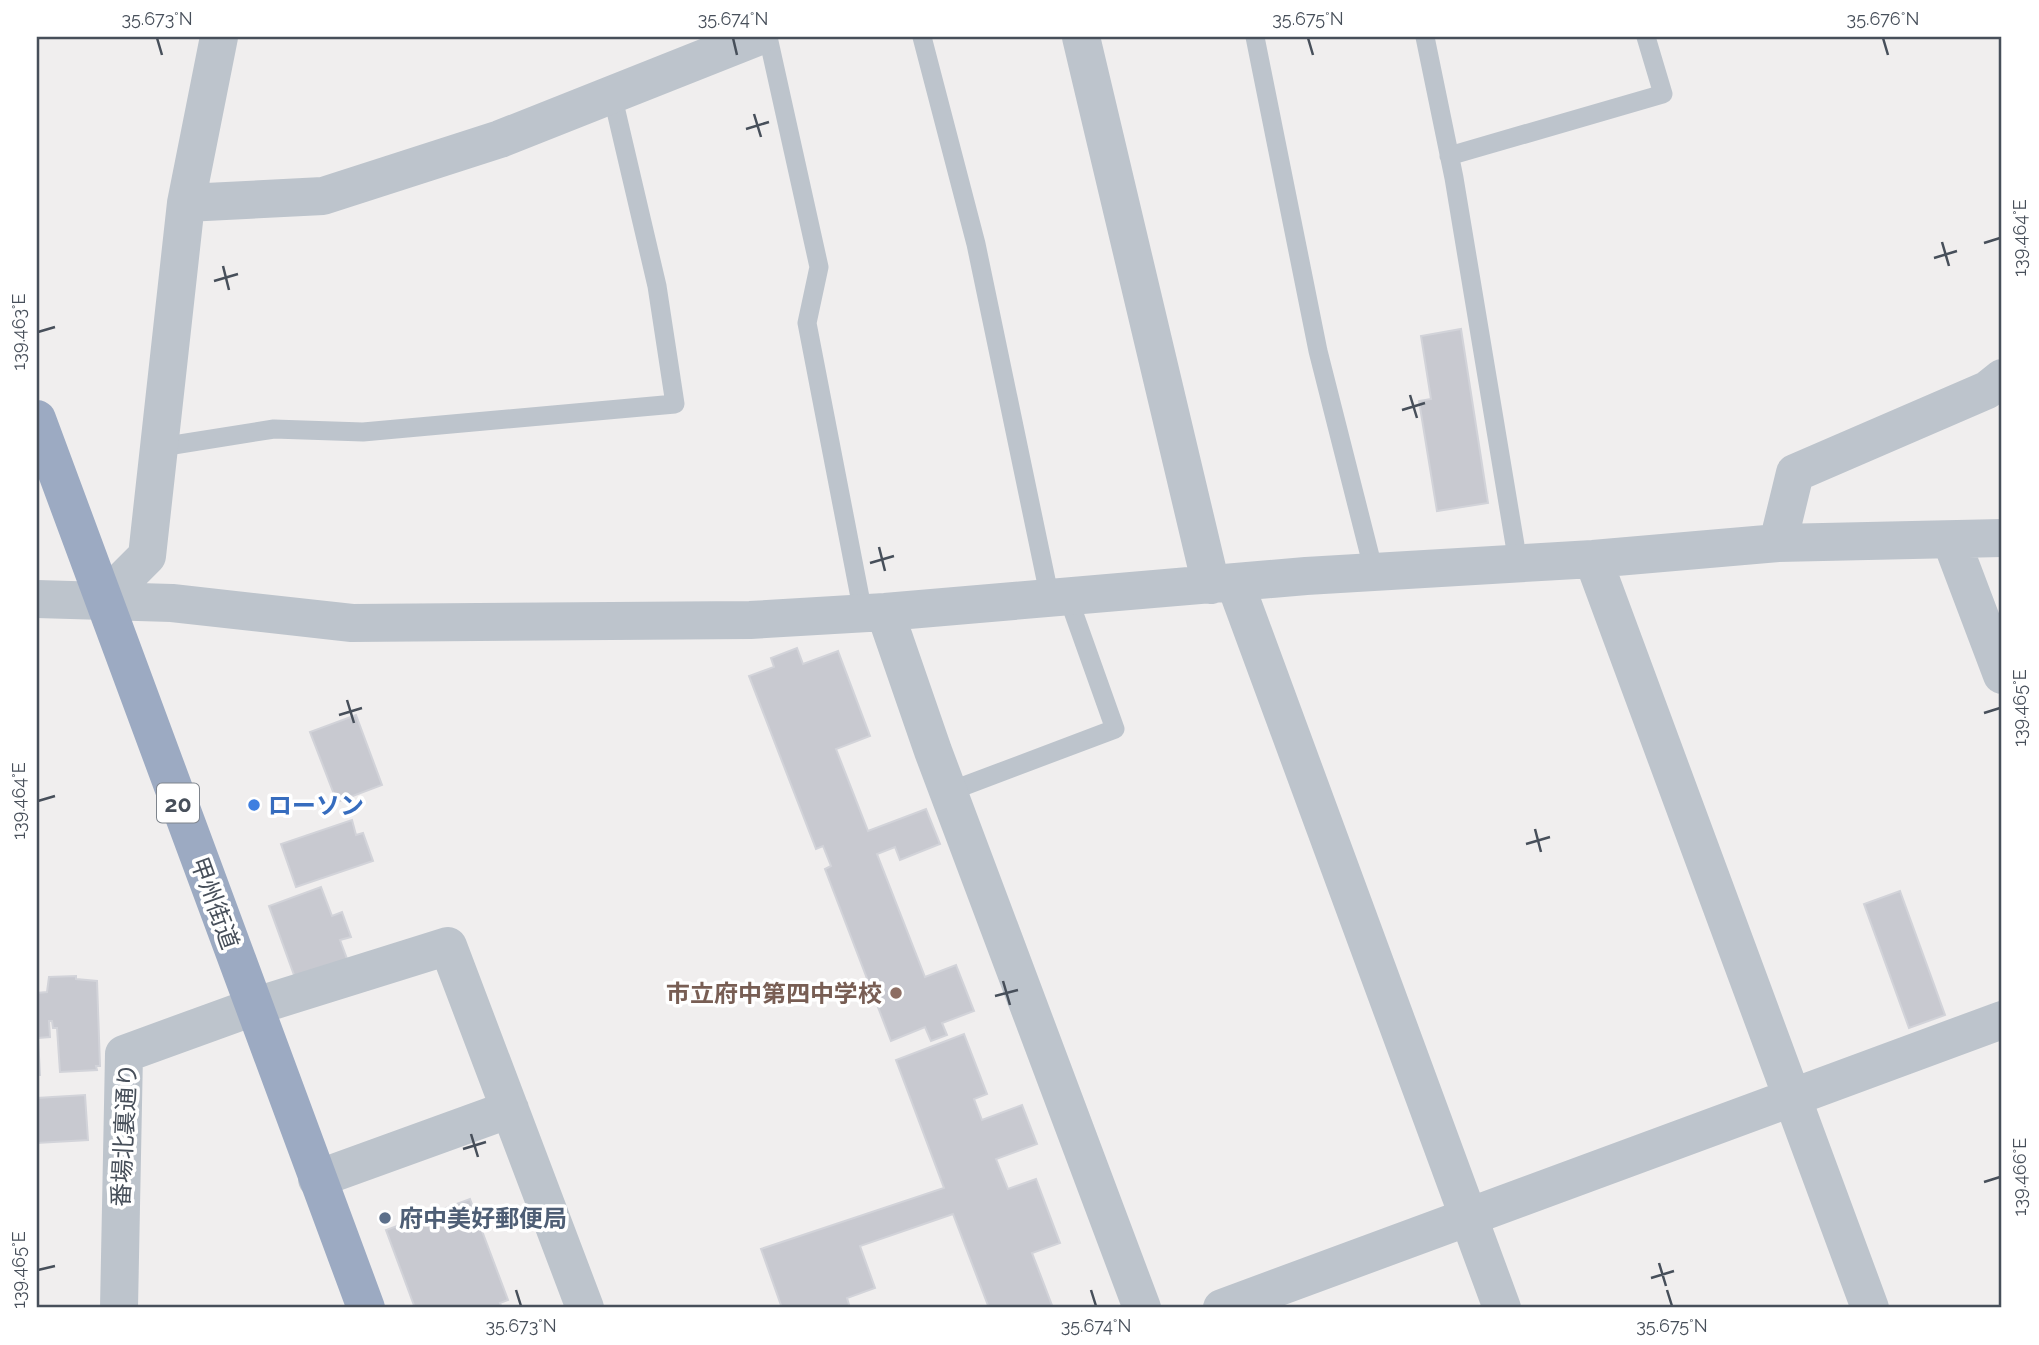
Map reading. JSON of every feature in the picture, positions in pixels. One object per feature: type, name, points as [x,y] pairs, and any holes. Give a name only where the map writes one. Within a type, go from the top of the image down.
[{"type":"highway","name":"甲州街道","points":[[37,419],[366,1308]]},
{"type":"street","points":[[104,599],[147,556],[186,203],[219,37]]},
{"type":"street","points":[[186,203],[323,196],[500,139],[757,37]]},
{"type":"street","points":[[1080,37],[1223,584],[1502,1308]]},
{"type":"street","points":[[1778,543],[1795,473],[1986,390],[2002,378]]},
{"type":"street","points":[[37,599],[104,599],[352,623],[750,620],[874,613],[1374,572],[1593,559],[1778,543],[2002,538]]},
{"type":"street","points":[[1951,540],[2002,675]]},
{"type":"street","points":[[1593,559],[1870,1308]]},
{"type":"street","points":[[874,613],[948,792],[1142,1308]]},
{"type":"street","points":[[253,1007],[448,946],[585,1308]]},
{"type":"street","name":"番場北裏通り","points":[[119,1308],[124,1054],[253,1007]]},
{"type":"street","points":[[1222,1308],[2002,1020]]},
{"type":"street","points":[[317,1179],[510,1109]]},
{"type":"lane","points":[[768,37],[819,267],[807,323],[874,613]]},
{"type":"lane","points":[[922,37],[976,244],[1059,598],[1115,729],[948,792]]},
{"type":"lane","points":[[1255,37],[1318,351],[1374,572]]},
{"type":"lane","points":[[1425,37],[1449,156],[1518,563]]},
{"type":"lane","points":[[1449,156],[1663,94],[1646,37]]},
{"type":"lane","points":[[160,447],[274,429],[363,432],[674,404],[657,286],[612,94]]},
{"type":"building","points":[[1461,329],[1488,503],[1437,511],[1419,401],[1431,399],[1421,336]]},
{"type":"building","name":"市立府中第四中学校","points":[[797,648],[803,664],[838,651],[870,736],[836,749],[868,831],[926,809],[940,844],[900,860],[895,847],[877,854],[925,977],[956,965],[974,1011],[942,1023],[947,1035],[931,1041],[925,1027],[891,1041],[825,869],[831,866],[823,846],[816,849],[749,676],[774,667],[771,658]]},
{"type":"building","points":[[356,715],[382,785],[337,802],[310,732]]},
{"type":"building","points":[[352,820],[356,835],[363,833],[373,861],[296,887],[281,844]]},
{"type":"building","points":[[321,887],[332,916],[342,912],[351,937],[340,940],[350,967],[298,986],[269,906]]},
{"type":"building","points":[[1900,891],[1945,1015],[1909,1028],[1864,904]]},
{"type":"building","points":[[76,976],[76,979],[97,981],[100,1066],[96,1066],[97,1070],[60,1072],[57,1028],[53,1028],[52,1021],[49,1021],[50,1037],[38,1038],[40,1075],[37,1075],[37,993],[47,992],[49,977]]},
{"type":"building","points":[[964,1034],[987,1094],[974,1099],[982,1120],[1022,1105],[1037,1144],[996,1159],[1008,1189],[1036,1179],[1060,1243],[1032,1253],[1053,1308],[989,1308],[953,1214],[860,1246],[875,1288],[847,1298],[850,1308],[782,1308],[761,1249],[944,1188],[896,1060]]},
{"type":"building","points":[[85,1095],[88,1140],[37,1143],[37,1098]]},
{"type":"building","points":[[470,1199],[508,1300],[500,1303],[502,1308],[415,1308],[386,1230]]},
{"type":"place","name":"ローソン","points":[[254,805]]},
{"type":"place","name":"市立府中第四中学校","points":[[896,993]]},
{"type":"place","name":"府中美好郵便局","points":[[385,1218]]}]
